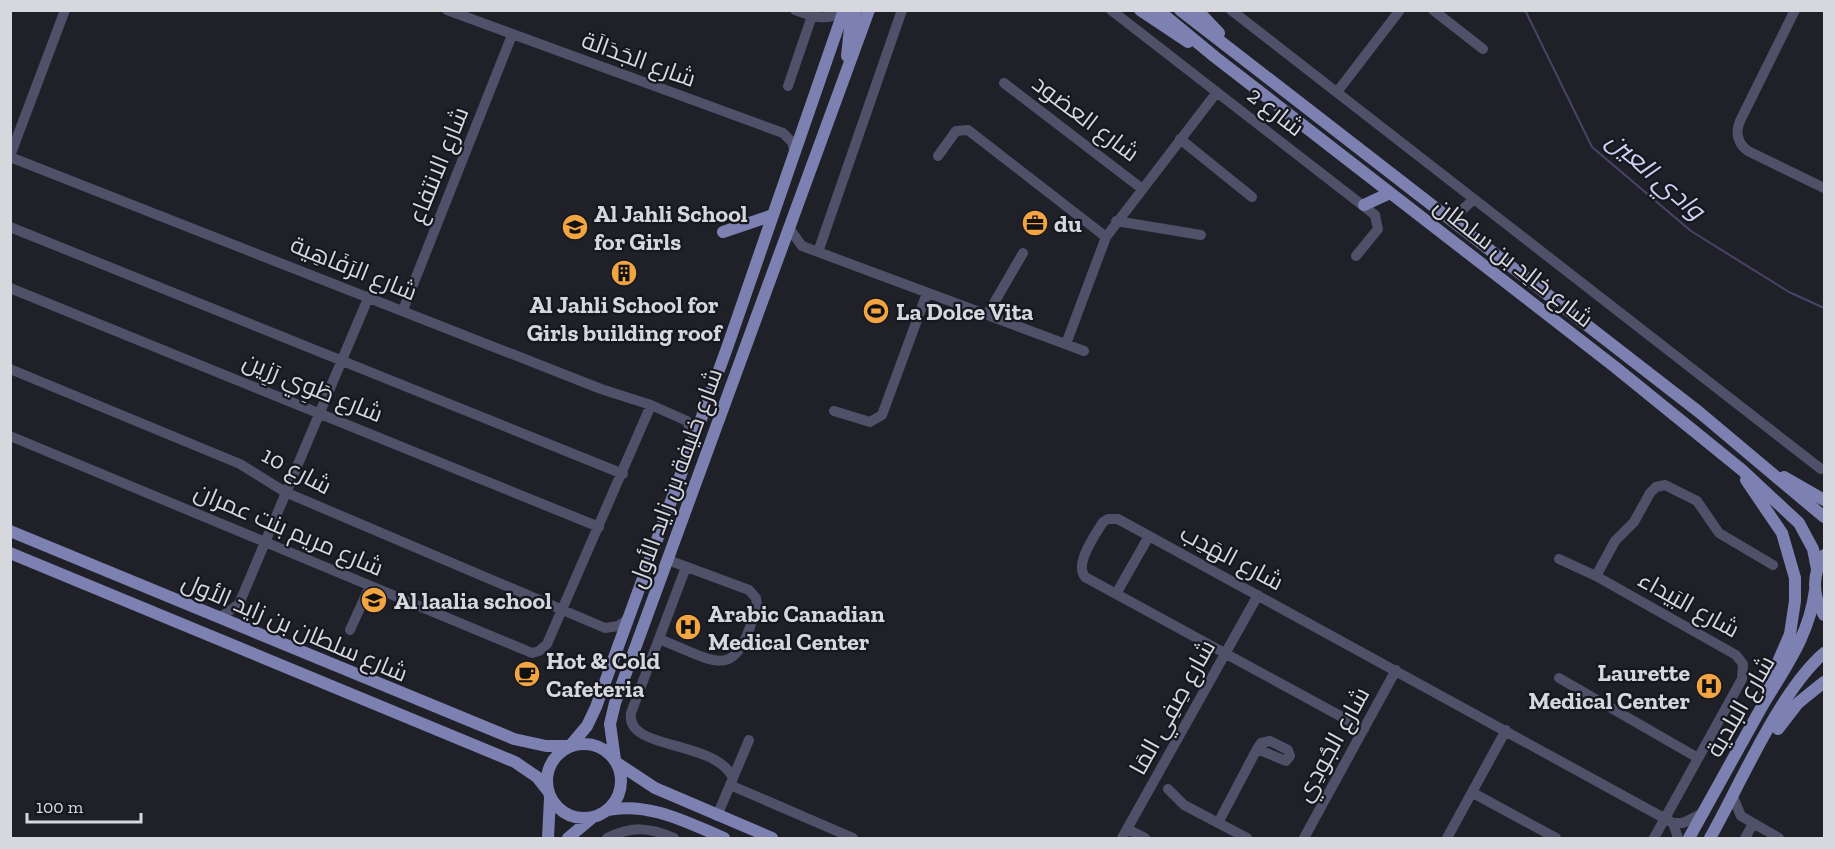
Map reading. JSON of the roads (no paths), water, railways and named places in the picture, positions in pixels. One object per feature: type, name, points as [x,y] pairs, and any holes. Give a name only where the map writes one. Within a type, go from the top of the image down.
[{"type":"main road","name":"شارع خليفة بن زايد الأول","points":[[569,746],[591,719],[704,412],[843,10]]},
{"type":"main road","points":[[845,72],[850,28],[856,10]]},
{"type":"main road","name":"شارع خليفة بن زايد الأول","points":[[616,761],[610,733],[612,714],[698,471],[726,403],[868,10]]},
{"type":"main road","points":[[861,33],[874,10]]},
{"type":"main road","points":[[1140,10],[1215,57]]},
{"type":"main road","name":"شارع خالِد بن سلطان","points":[[1158,10],[1215,57],[1616,367],[1742,470],[1799,523],[1813,549],[1817,569]]},
{"type":"main road","name":"شارع خالِد بن سلطان","points":[[1180,10],[1691,405],[1824,518]]},
{"type":"main road","points":[[1197,10],[1240,56]]},
{"type":"main road","points":[[1364,206],[1390,193]]},
{"type":"main road","points":[[723,232],[773,215]]},
{"type":"main road","points":[[1756,460],[1824,500]]},
{"type":"main road","points":[[1742,470],[1782,533],[1795,578],[1796,601],[1790,634],[1768,682],[1762,707]]},
{"type":"main road","name":"شارع سلطان بن زايد الأول","points":[[10,531],[514,739],[546,746],[569,746]]},
{"type":"main road","points":[[10,540],[38,542]]},
{"type":"main road","name":"شارع سلطان بن زايد الأول","points":[[10,553],[515,762],[530,771],[549,794]]},
{"type":"main road","points":[[1817,569],[1824,555]]},
{"type":"main road","name":"شارع البلدية","points":[[1689,838],[1803,639],[1815,591],[1817,569]]},
{"type":"main road","points":[[1815,591],[1824,615]]},
{"type":"main road","name":"شارع البلدية","points":[[1710,838],[1791,694],[1824,653]]},
{"type":"main road","points":[[1754,758],[1798,703],[1824,682]]},
{"type":"main road","points":[[548,838],[549,794],[546,780],[550,764],[569,746],[593,744],[608,752],[616,761],[655,788],[772,838]]},
{"type":"main road","points":[[607,810],[620,792],[621,777],[616,761]]},
{"type":"main road","points":[[549,794],[567,814],[592,817]]},
{"type":"main road","points":[[568,838],[592,817],[607,810],[628,808],[649,809],[724,838]]},
{"type":"street","points":[[10,156],[65,10]]},
{"type":"street","name":"شارع الجَدَالَة","points":[[447,10],[783,133]]},
{"type":"street","points":[[795,10],[815,15],[835,16],[843,10]]},
{"type":"street","points":[[818,252],[902,10]]},
{"type":"street","name":"شارع 2","points":[[1111,10],[1375,215],[1378,225],[1356,256]]},
{"type":"street","points":[[1231,10],[1337,92],[1472,202],[1821,468]]},
{"type":"street","points":[[1337,92],[1400,10]]},
{"type":"street","points":[[1433,10],[1483,49]]},
{"type":"street","points":[[1795,10],[1740,121],[1737,136],[1741,145],[1748,152],[1824,189]]},
{"type":"street","points":[[815,15],[832,29],[834,40]]},
{"type":"street","points":[[788,86],[815,15]]},
{"type":"street","name":"شارع الانتفاع","points":[[403,310],[512,35]]},
{"type":"street","name":"شارع العضود","points":[[1004,82],[1142,188]]},
{"type":"street","points":[[1066,344],[1106,237],[1217,92]]},
{"type":"street","points":[[783,133],[795,132],[804,125]]},
{"type":"street","points":[[938,156],[956,131],[968,130],[1106,237]]},
{"type":"street","points":[[783,133],[792,142],[795,153]]},
{"type":"street","points":[[1180,139],[1252,197]]},
{"type":"street","name":"شارع الرَفَاهِية","points":[[10,156],[601,389],[682,417]]},
{"type":"street","points":[[1446,216],[1456,213],[1472,202]]},
{"type":"street","points":[[1464,230],[1472,202]]},
{"type":"street","points":[[1116,221],[1201,235]]},
{"type":"street","points":[[10,227],[623,474]]},
{"type":"street","points":[[789,228],[802,246],[1084,351]]},
{"type":"street","points":[[780,252],[802,246]]},
{"type":"street","points":[[987,315],[1023,253]]},
{"type":"street","name":"شارع طَوِي رَزِين","points":[[10,288],[599,526]]},
{"type":"street","points":[[834,411],[870,422],[882,415],[927,292]]},
{"type":"street","points":[[244,629],[239,617],[239,604],[369,296]]},
{"type":"street","name":"شارع 10","points":[[10,369],[240,464],[285,492],[563,609]]},
{"type":"street","name":"شارع مريم بنت عمران","points":[[10,436],[528,653],[536,652],[545,646],[623,474],[651,405]]},
{"type":"street","points":[[682,417],[704,412]]},
{"type":"street","points":[[682,417],[691,426],[694,439]]},
{"type":"street","points":[[1596,576],[1615,541],[1634,522],[1650,493],[1656,487],[1665,485],[1697,501],[1719,533],[1773,565]]},
{"type":"street","name":"شارع الهَدِب","points":[[1364,729],[1087,579],[1080,570],[1102,525],[1106,520],[1115,518],[1669,821]]},
{"type":"street","points":[[1116,594],[1149,536]]},
{"type":"street","name":"شارع البَيداء","points":[[1559,559],[1596,576],[1736,655],[1741,660],[1744,670],[1742,679],[1698,758],[1669,821],[1654,838]]},
{"type":"street","points":[[659,639],[715,661],[729,661],[737,654],[756,608],[756,598],[749,590],[668,560]]},
{"type":"street","points":[[686,567],[631,713],[631,725],[640,734],[718,760],[728,769],[731,782]]},
{"type":"street","points":[[350,630],[370,586]]},
{"type":"street","name":"شارع صِفِي المَا","points":[[1125,834],[1258,595]]},
{"type":"street","points":[[219,618],[239,604]]},
{"type":"street","points":[[563,609],[605,628],[618,626],[628,619]]},
{"type":"street","points":[[605,628],[617,648]]},
{"type":"street","name":"شارع الجُودِي","points":[[1304,838],[1396,670]]},
{"type":"street","points":[[1559,678],[1698,758]]},
{"type":"street","points":[[1448,838],[1506,730]]},
{"type":"street","points":[[717,816],[749,740]]},
{"type":"street","points":[[1218,824],[1257,749]]},
{"type":"street","points":[[731,782],[853,838]]},
{"type":"street","points":[[1168,789],[1184,805],[1247,838]]},
{"type":"street","points":[[1473,793],[1556,838]]},
{"type":"street","points":[[1733,797],[1738,812],[1749,822],[1779,838]]},
{"type":"street","points":[[1669,821],[1683,822],[1702,813]]},
{"type":"street","points":[[1720,821],[1730,818],[1749,822]]},
{"type":"street","points":[[1669,821],[1678,838]]},
{"type":"street","points":[[1745,838],[1749,822]]},
{"type":"street","points":[[607,838],[626,830],[639,828],[654,830],[674,838]]},
{"type":"street","points":[[1125,834],[1145,838]]},
{"type":"waterway","name":"وادي العين","points":[[1525,10],[1592,147],[1691,231],[1789,292],[1824,308]]},
{"type":"place","name":"du","points":[[1035,223]]},
{"type":"place","name":"Al Jahli School for Girls","points":[[575,227]]},
{"type":"place","name":"Al Jahli School for Girls building roof","points":[[624,273]]},
{"type":"place","name":"La Dolce Vita","points":[[876,311]]},
{"type":"place","name":"Al laalia school","points":[[374,600]]},
{"type":"place","name":"Arabic Canadian Medical Center","points":[[688,627]]},
{"type":"place","name":"Hot & Cold Cafeteria","points":[[527,674]]},
{"type":"place","name":"Laurette Medical Center","points":[[1709,686]]}]
